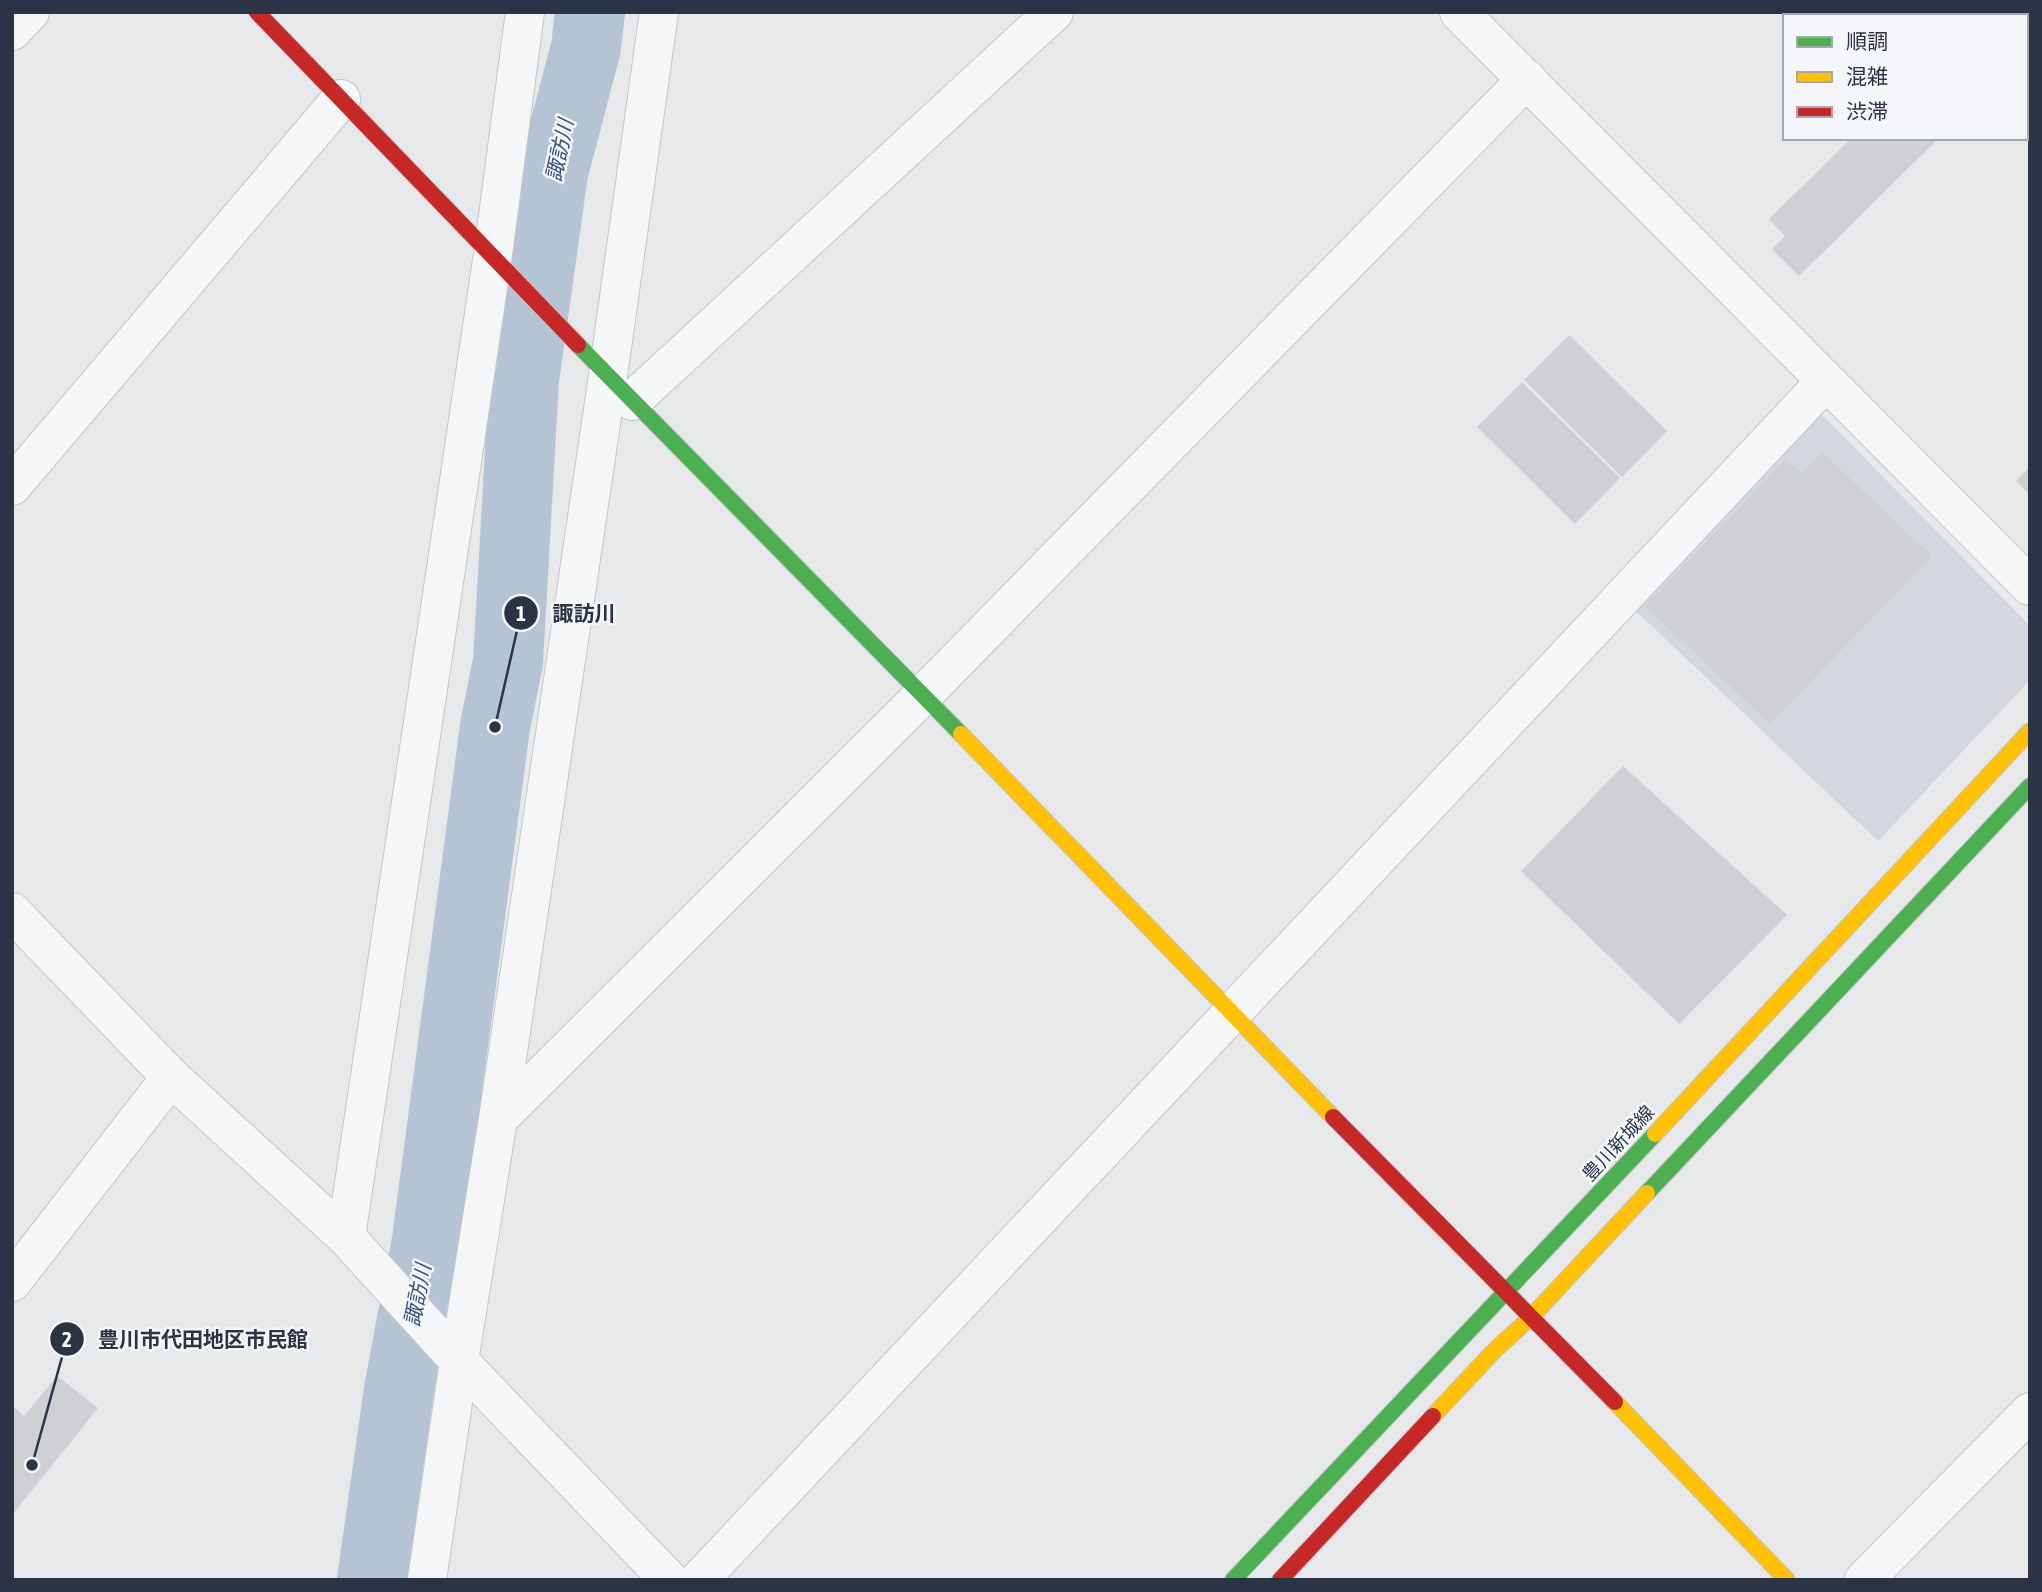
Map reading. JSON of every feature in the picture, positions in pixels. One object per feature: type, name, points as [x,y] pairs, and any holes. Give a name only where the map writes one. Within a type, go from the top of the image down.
[{"type":"main road","points":[[257,12],[607,375],[923,695],[1231,1014],[1532,1316],[1787,1580]]},
{"type":"main road","name":"豊川新城線","points":[[1233,1580],[1552,1245],[2030,731]]},
{"type":"main road","points":[[1280,1580],[2030,786]]},
{"type":"street","points":[[12,31],[30,12]]},
{"type":"street","points":[[354,1246],[502,266],[525,12]]},
{"type":"street","points":[[427,1580],[498,1119],[659,12]]},
{"type":"street","points":[[607,375],[1055,12]]},
{"type":"street","points":[[1459,12],[2030,586]]},
{"type":"street","points":[[498,1119],[923,695],[1527,79]]},
{"type":"street","points":[[12,486],[341,99]]},
{"type":"street","points":[[699,1580],[1825,382]]},
{"type":"street","points":[[16,923],[171,1077],[354,1246],[459,1361],[669,1580]]},
{"type":"street","points":[[12,1282],[171,1077]]},
{"type":"street","points":[[1864,1580],[2030,1412]]},
{"type":"shaded area","points":[[1821,414],[2030,626],[2030,680],[1878,841],[1634,609]]},
{"type":"building","points":[[2030,12],[2030,50],[2028,52],[2028,14],[1980,14]]},
{"type":"building","points":[[1850,140],[1937,140],[1799,276],[1772,249],[1785,236],[1769,219]]},
{"type":"building","points":[[1569,335],[1667,431],[1622,477],[1524,380]]},
{"type":"building","points":[[1522,382],[1620,478],[1575,524],[1477,427]]},
{"type":"building","points":[[1822,452],[1932,556],[1770,724],[1645,606],[1786,459],[1802,473]]},
{"type":"building","points":[[2030,467],[2030,495],[2016,481]]},
{"type":"building","points":[[1623,766],[1787,915],[1679,1024],[1521,871]]},
{"type":"building","points":[[57,1376],[98,1408],[12,1515],[12,1406],[24,1416]]},
{"type":"waterway","name":"諏訪川","points":[[372,1580],[399,1390],[427,1240],[495,727],[508,662],[524,380],[553,173],[586,47],[590,12]]},
{"type":"traffic: fast","points":[[578,345],[961,734]]},
{"type":"traffic: fast","points":[[1647,1193],[2030,786]]},
{"type":"traffic: fast","points":[[1233,1580],[1655,1134]]},
{"type":"traffic: slow","points":[[1655,1134],[2030,731]]},
{"type":"traffic: slow","points":[[961,734],[1333,1117]]},
{"type":"traffic: slow","points":[[1433,1416],[1493,1352],[1532,1316],[1647,1193]]},
{"type":"traffic: slow","points":[[1615,1402],[1787,1580]]},
{"type":"traffic: jam","points":[[257,12],[578,345]]},
{"type":"traffic: jam","points":[[1333,1117],[1615,1402]]},
{"type":"traffic: jam","points":[[1280,1580],[1433,1416]]},
{"type":"place","name":"諏訪川","points":[[495,727]]},
{"type":"place","name":"豊川市代田地区市民館","points":[[32,1465]]}]
